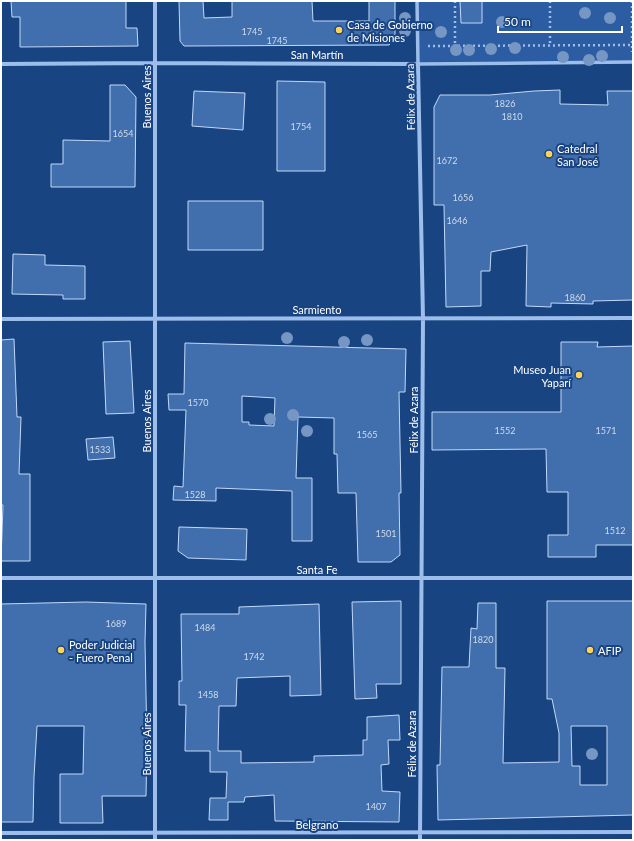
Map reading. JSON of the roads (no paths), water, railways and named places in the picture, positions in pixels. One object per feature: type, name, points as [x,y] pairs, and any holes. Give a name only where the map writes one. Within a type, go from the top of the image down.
[{"type":"street","name":"Buenos Aires","points":[[155,1],[155,840]]},
{"type":"street","name":"Félix de Azara","points":[[417,1],[423,319],[420,840]]},
{"type":"street","name":"San Martín","points":[[1,64],[455,64],[632,62]]},
{"type":"street","name":"Sarmiento","points":[[1,319],[633,318]]},
{"type":"street","name":"Santa Fe","points":[[1,578],[633,578]]},
{"type":"street","name":"Belgrano","points":[[1,833],[633,832]]},
{"type":"place","name":"Casa de Gobierno de Misiones","points":[[339,30]]},
{"type":"place","name":"Catedral San José","points":[[549,154]]},
{"type":"place","name":"Museo Juan Yaparí","points":[[579,375]]},
{"type":"place","name":"Poder Judicial - Fuero Penal","points":[[61,650]]},
{"type":"place","name":"AFIP","points":[[590,650]]}]
